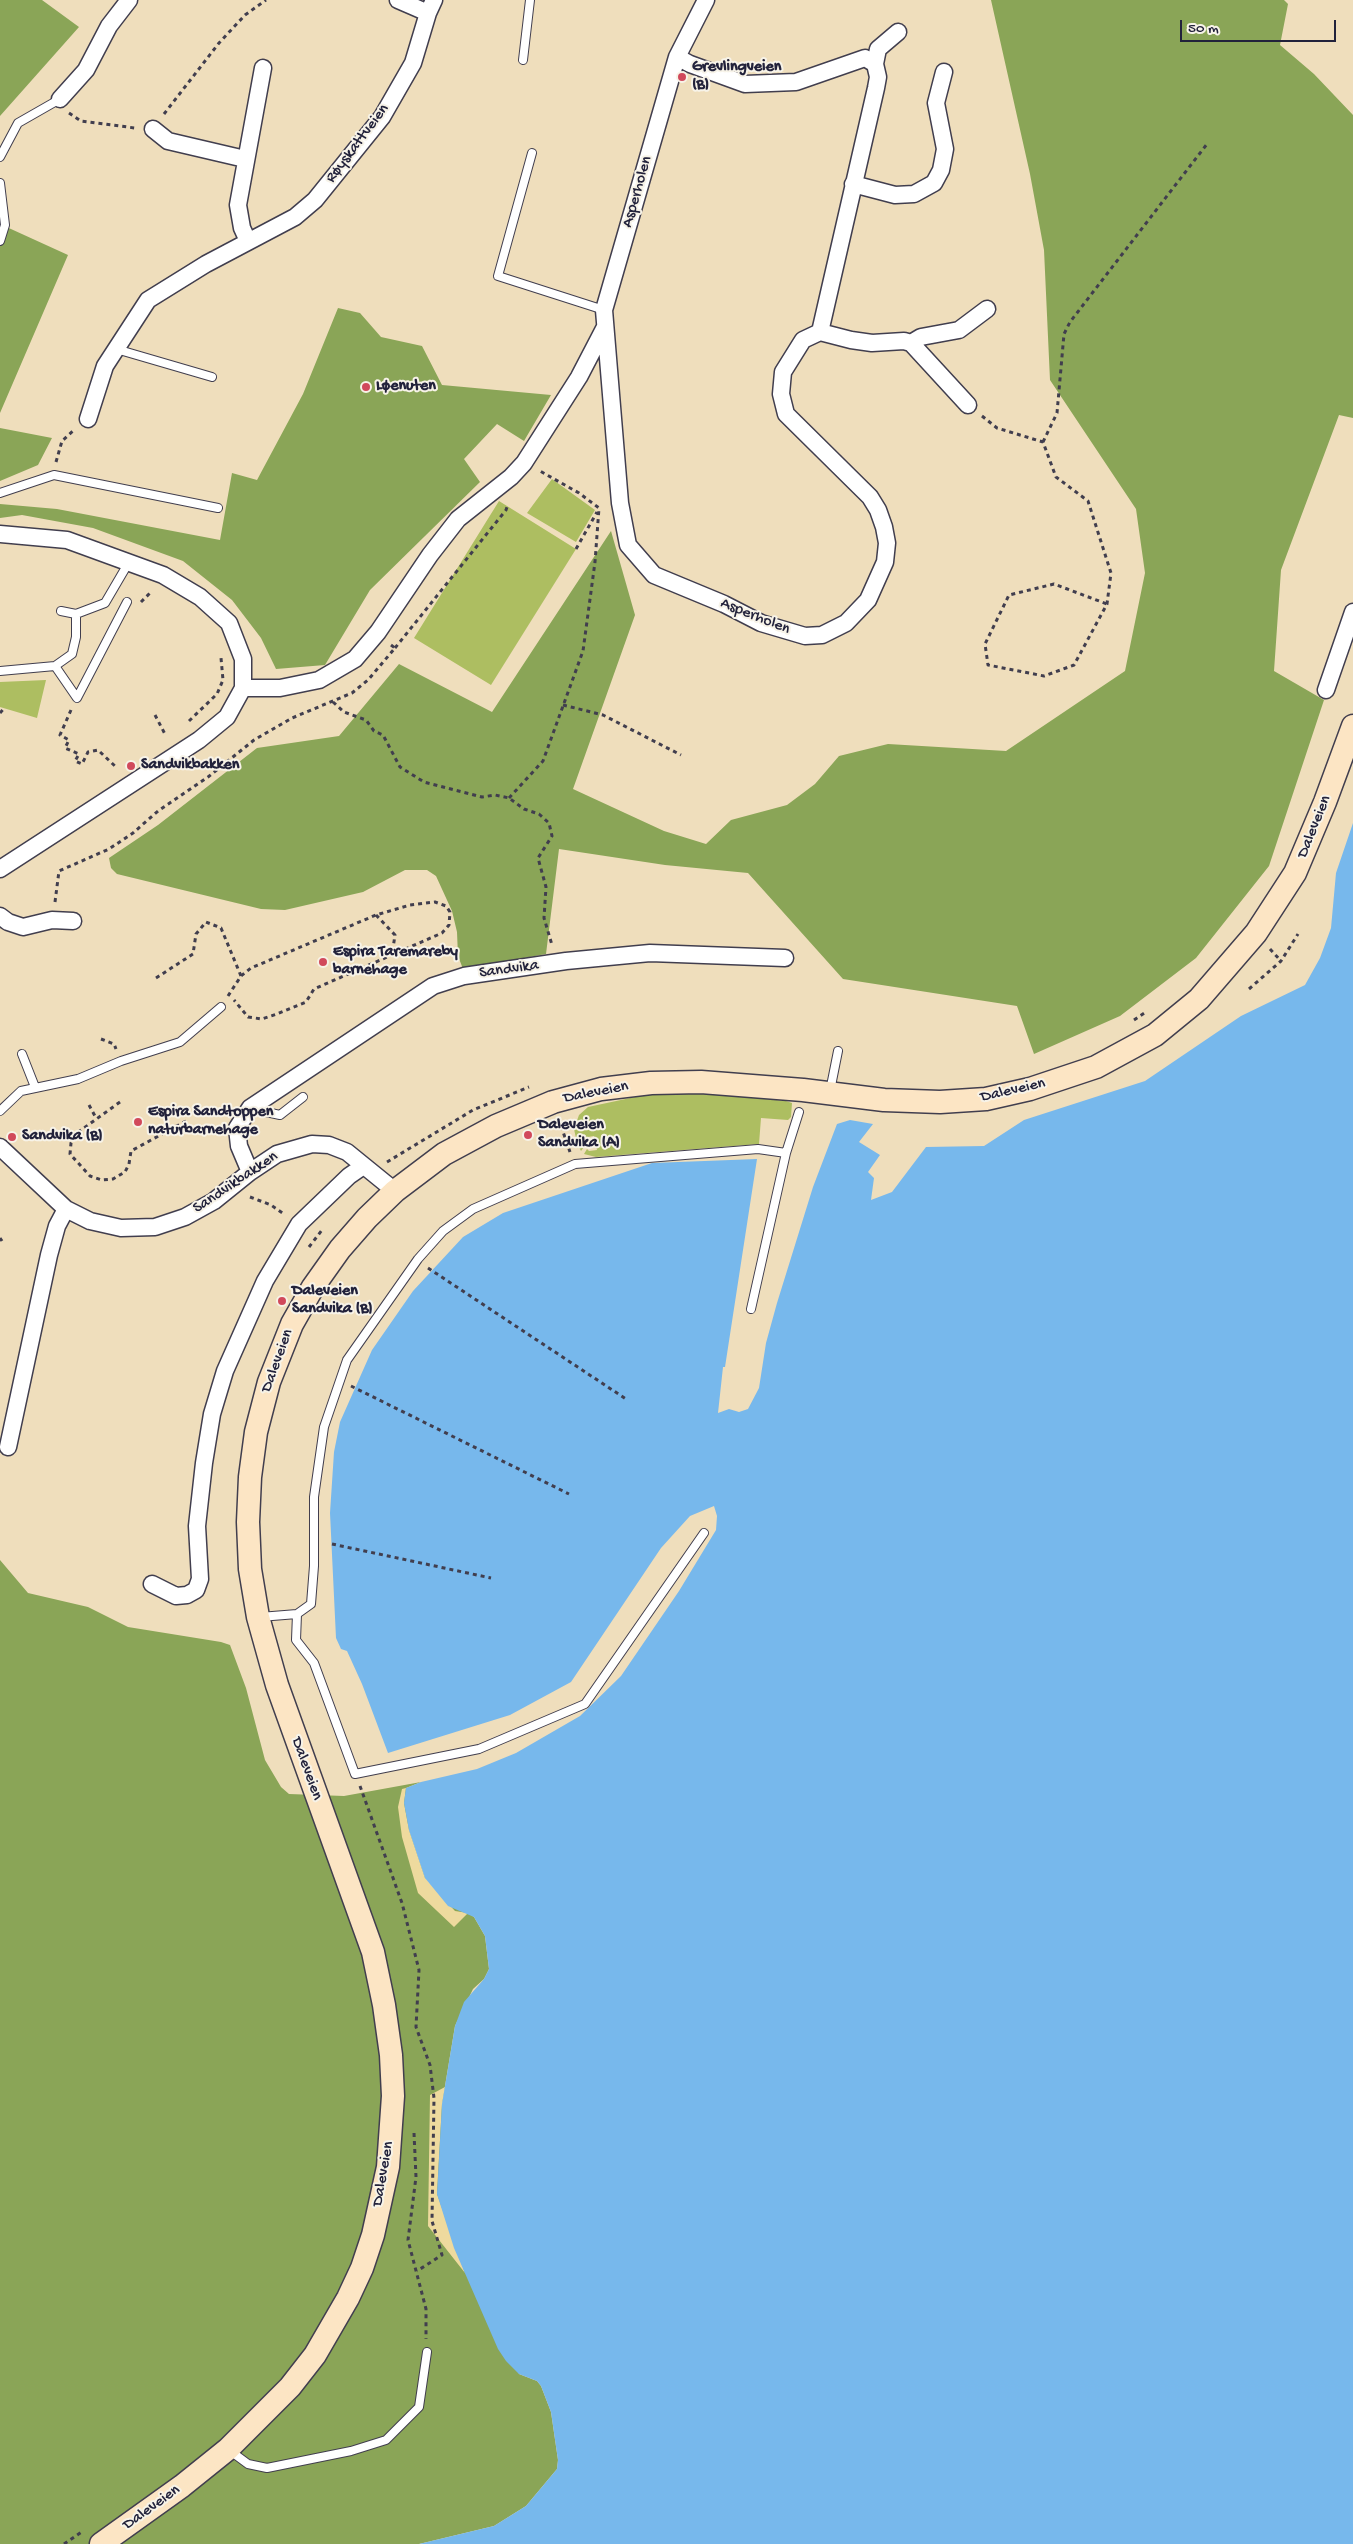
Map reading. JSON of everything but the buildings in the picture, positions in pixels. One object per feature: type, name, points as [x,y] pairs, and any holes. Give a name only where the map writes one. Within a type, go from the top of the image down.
[{"type":"main road","name":"Daleveien","points":[[94,2536],[182,2486],[228,2449],[295,2381],[315,2355],[348,2298],[373,2235],[388,2168],[392,2130],[391,2055],[384,2005],[373,1952],[343,1866],[307,1773],[277,1685],[258,1617],[250,1569],[248,1522],[250,1478],[256,1432],[269,1382],[292,1324],[313,1286],[346,1242],[395,1191],[444,1154],[496,1126],[553,1102],[601,1089],[651,1083],[701,1082],[830,1093],[884,1100],[940,1102],[986,1099],[1030,1089],[1096,1067],[1155,1035],[1199,999],[1240,955],[1268,917],[1295,873],[1325,802],[1353,726]]},
{"type":"street","points":[[60,99],[86,70],[109,26],[129,0]]},
{"type":"street","name":"Røyskattveien","points":[[88,419],[105,366],[148,300],[173,283],[295,217],[315,200],[382,118],[412,63],[431,6],[398,0]]},
{"type":"street","name":"Asperholen","points":[[706,0],[677,57],[604,310],[620,503],[628,545],[654,575],[724,604],[761,623],[805,636],[822,635],[846,622],[859,611],[873,590],[885,562],[886,543],[878,510],[870,497],[786,414],[781,394],[783,372],[803,340],[820,332]]},
{"type":"street","points":[[898,32],[878,49],[875,64],[878,77],[876,88],[852,184],[820,332],[865,342],[904,341],[911,344],[968,405]]},
{"type":"street","points":[[677,57],[690,64],[745,84],[796,82],[865,58],[875,64]]},
{"type":"street","points":[[248,241],[242,228],[238,205],[263,68]]},
{"type":"street","points":[[852,184],[895,195],[914,194],[934,183],[941,170],[944,149],[936,103],[944,72]]},
{"type":"street","points":[[153,128],[168,141],[245,159]]},
{"type":"street","points":[[911,344],[921,337],[959,330],[987,309]]},
{"type":"street","points":[[243,688],[280,688],[318,680],[355,659],[378,632],[430,555],[458,519],[511,477],[524,463],[579,377],[605,328]]},
{"type":"street","points":[[0,534],[67,540],[163,575],[200,597],[229,623],[243,659],[243,688],[227,717],[199,740],[0,869]]},
{"type":"street","points":[[1326,690],[1353,612]]},
{"type":"street","points":[[0,916],[8,922],[24,927],[52,920],[73,921]]},
{"type":"street","name":"Sandvika","points":[[250,1172],[239,1146],[237,1128],[250,1108],[434,986],[464,976],[553,963],[650,954],[785,958]]},
{"type":"street","name":"Sandvikbakken","points":[[0,1146],[66,1209],[90,1221],[121,1228],[155,1227],[185,1217],[214,1201],[250,1172],[277,1154],[312,1144],[329,1144],[347,1152],[367,1171],[395,1191]]},
{"type":"street","points":[[152,1584],[166,1593],[176,1596],[187,1595],[196,1590],[200,1579],[197,1526],[212,1414],[225,1371],[265,1281],[299,1224],[349,1176],[367,1171]]},
{"type":"street","points":[[8,1447],[49,1255],[57,1226],[66,1209]]},
{"type":"lane","points":[[523,60],[530,0]]},
{"type":"lane","points":[[0,157],[18,123],[60,99]]},
{"type":"lane","points":[[532,153],[498,276],[604,310]]},
{"type":"lane","points":[[0,182],[5,225],[0,241]]},
{"type":"lane","points":[[116,349],[212,377]]},
{"type":"lane","points":[[0,493],[54,475],[218,508]]},
{"type":"lane","points":[[61,611],[76,614],[105,603],[122,577],[129,562]]},
{"type":"lane","points":[[55,666],[77,698],[127,602]]},
{"type":"lane","points":[[0,671],[55,666],[72,654],[76,637],[76,614]]},
{"type":"lane","points":[[0,1111],[21,1091],[78,1079],[121,1061],[180,1042],[220,1007]]},
{"type":"lane","points":[[830,1093],[838,1051]]},
{"type":"lane","points":[[22,1054],[35,1087]]},
{"type":"lane","points":[[250,1108],[280,1115],[303,1096]]},
{"type":"lane","points":[[751,1309],[786,1153],[800,1112]]},
{"type":"lane","points":[[258,1617],[296,1614],[311,1604],[314,1566],[314,1497],[324,1427],[347,1360],[418,1259],[443,1231],[473,1209],[575,1164],[758,1149],[786,1153]]},
{"type":"lane","points":[[296,1614],[296,1640],[314,1663],[355,1774],[479,1749],[584,1704],[704,1533]]},
{"type":"lane","points":[[228,2449],[248,2464],[267,2468],[351,2451],[386,2440],[419,2407],[426,2352]]},
{"type":"path","points":[[60,99],[62,109],[81,121],[130,129],[153,128],[219,43],[245,15],[266,0]]},
{"type":"path","points":[[1107,604],[1054,584],[1008,595],[984,644],[988,665],[1044,676],[1074,665],[1107,604],[1111,573],[1088,501],[1056,477],[1043,442],[1057,414],[1064,334],[1207,144]]},
{"type":"path","points":[[968,405],[997,428],[1043,442]]},
{"type":"path","points":[[54,475],[62,441],[88,419]]},
{"type":"path","points":[[524,463],[579,493],[599,508]]},
{"type":"path","points":[[52,920],[59,871],[86,861],[125,838],[158,811],[208,777],[254,740],[292,718],[352,693],[368,680],[506,510],[508,501]]},
{"type":"path","points":[[576,549],[599,508],[620,503]]},
{"type":"path","points":[[509,798],[543,761],[583,650],[595,562],[599,508]]},
{"type":"path","points":[[122,577],[161,596]]},
{"type":"path","points":[[378,632],[395,648]]},
{"type":"path","points":[[189,721],[216,694],[222,680],[219,652]]},
{"type":"path","points":[[77,698],[60,736],[69,740],[65,748],[79,754],[75,761],[82,764],[88,752],[98,750],[116,767]]},
{"type":"path","points":[[333,702],[344,712],[366,720],[374,731],[384,735],[400,767],[424,782],[482,797],[495,795],[509,798],[524,809],[539,814],[548,823],[552,836],[538,858],[546,887],[544,918],[553,948],[553,963]]},
{"type":"path","points":[[562,705],[603,715],[681,755]]},
{"type":"path","points":[[0,713],[6,707]]},
{"type":"path","points":[[155,715],[166,736]]},
{"type":"path","points":[[220,1007],[241,976],[251,968],[376,915],[410,905],[435,902],[446,906],[450,912],[449,925],[442,933],[314,989],[306,1002],[262,1019],[248,1017],[229,994]]},
{"type":"path","points":[[376,915],[395,935],[392,955]]},
{"type":"path","points":[[156,978],[193,954],[196,934],[206,922],[221,928],[241,976]]},
{"type":"path","points":[[1250,989],[1281,961],[1298,934]]},
{"type":"path","points":[[1132,1021],[1148,1011]]},
{"type":"path","points":[[100,1039],[114,1044],[116,1048]]},
{"type":"path","points":[[367,1171],[383,1164],[481,1106],[531,1086]]},
{"type":"path","points":[[120,1102],[77,1133],[71,1143],[70,1154],[90,1176],[102,1180],[114,1179],[125,1172],[129,1164],[131,1151],[186,1121]]},
{"type":"path","points":[[89,1105],[96,1118]]},
{"type":"path","points":[[561,1126],[575,1164]]},
{"type":"path","points":[[250,1197],[271,1205],[299,1224]]},
{"type":"path","points":[[305,1252],[328,1223]]},
{"type":"path","points":[[428,1268],[626,1399]]},
{"type":"path","points":[[350,1386],[569,1494]]},
{"type":"path","points":[[332,1544],[491,1578]]},
{"type":"path","points":[[355,1774],[402,1903],[419,1970],[416,2027],[430,2065],[434,2098],[432,2221],[442,2254],[417,2271]]},
{"type":"path","points":[[412,2033],[416,2027]]},
{"type":"path","points":[[414,2128],[416,2176],[408,2240],[426,2309],[426,2352]]},
{"type":"path","points":[[64,2544],[94,2536]]},
{"type":"green space","points":[[0,0],[42,0],[79,27],[0,116]]},
{"type":"green space","points":[[991,0],[1284,0],[1288,4],[1280,45],[1314,74],[1353,115],[1353,418],[1339,415],[1281,570],[1274,671],[1324,700],[1269,866],[1196,958],[1120,1016],[1034,1054],[1017,1006],[843,979],[748,873],[665,865],[559,849],[546,954],[463,969],[458,956],[457,932],[452,911],[436,876],[427,870],[405,870],[363,892],[285,910],[261,909],[117,874],[111,868],[109,858],[158,825],[257,748],[339,736],[399,664],[492,712],[611,531],[635,615],[573,789],[664,831],[706,844],[731,820],[787,805],[815,784],[839,756],[888,744],[1006,751],[1125,671],[1145,573],[1136,509],[1050,380],[1044,250],[1030,174]]},
{"type":"green space","points":[[0,224],[68,255],[0,413]]},
{"type":"green space","points":[[338,308],[360,313],[381,337],[422,346],[442,385],[551,395],[524,441],[497,424],[464,459],[480,482],[370,590],[325,665],[276,669],[261,638],[232,600],[183,561],[93,528],[22,515],[0,518],[0,504],[57,509],[220,540],[232,473],[257,480],[303,394]]},
{"type":"green space","points":[[0,428],[52,438],[38,465],[0,481]]},
{"type":"green space","points":[[552,479],[595,510],[576,542],[527,513]]},
{"type":"green space","points":[[499,501],[576,549],[491,685],[414,638]]},
{"type":"green space","points":[[46,680],[37,718],[0,707],[0,682]]},
{"type":"green space","points":[[707,1093],[786,1101],[792,1103],[791,1117],[788,1120],[761,1118],[759,1144],[596,1157],[584,1154],[587,1149],[589,1151],[597,1150],[594,1136],[582,1138],[584,1147],[581,1151],[577,1143],[574,1129],[579,1115],[588,1107],[649,1094]]},
{"type":"green space","points":[[0,1560],[28,1593],[88,1607],[128,1627],[230,1645],[246,1688],[265,1760],[281,1787],[289,1794],[344,1796],[421,1782],[406,1788],[409,1830],[425,1878],[431,1888],[474,1917],[485,1936],[489,1969],[484,1979],[473,1989],[455,2026],[442,2104],[519,2374],[537,2381],[541,2386],[551,2412],[558,2460],[557,2469],[526,2506],[494,2526],[419,2544],[0,2544]]},
{"type":"sand","points":[[406,1788],[404,1803],[409,1830],[425,1878],[455,1911],[468,1913],[454,1927],[418,1893],[402,1837],[398,1807],[402,1789]]},
{"type":"sand","points":[[445,2087],[442,2104],[437,2194],[465,2273],[428,2226],[430,2095]]},
{"type":"water","points":[[1353,823],[1353,2544],[419,2544],[494,2526],[526,2506],[557,2469],[558,2460],[551,2412],[541,2386],[537,2381],[519,2374],[506,2361],[498,2349],[454,2248],[437,2194],[442,2104],[455,2026],[464,2002],[484,1979],[489,1969],[485,1936],[474,1917],[448,1906],[425,1878],[409,1830],[404,1803],[406,1788],[421,1782],[477,1769],[516,1753],[580,1716],[621,1676],[679,1591],[716,1530],[717,1516],[714,1506],[690,1516],[661,1548],[571,1682],[510,1715],[388,1753],[362,1684],[347,1651],[341,1649],[336,1638],[330,1513],[334,1452],[340,1422],[372,1350],[413,1291],[463,1237],[503,1213],[652,1163],[757,1159],[725,1367],[723,1367],[718,1413],[729,1409],[739,1412],[748,1409],[759,1388],[766,1343],[777,1303],[813,1187],[837,1124],[850,1120],[873,1124],[859,1142],[880,1155],[868,1172],[874,1178],[871,1200],[892,1192],[926,1147],[984,1146],[1024,1120],[1145,1081],[1241,1016],[1305,985],[1320,958],[1331,928],[1336,873]]},
{"type":"place","name":"Grevlingveien (B)","points":[[682,77]]},
{"type":"place","name":"Løenuten","points":[[366,387]]},
{"type":"place","name":"Sandvikbakken","points":[[131,766]]},
{"type":"place","name":"Espira Taremareby barnehage","points":[[323,962]]},
{"type":"place","name":"Espira Sandtoppen naturbarnehage","points":[[138,1122]]},
{"type":"place","name":"Daleveien Sandvika (A)","points":[[528,1135]]},
{"type":"place","name":"Sandvika (B)","points":[[12,1137]]},
{"type":"place","name":"Daleveien Sandvika (B)","points":[[282,1301]]}]
